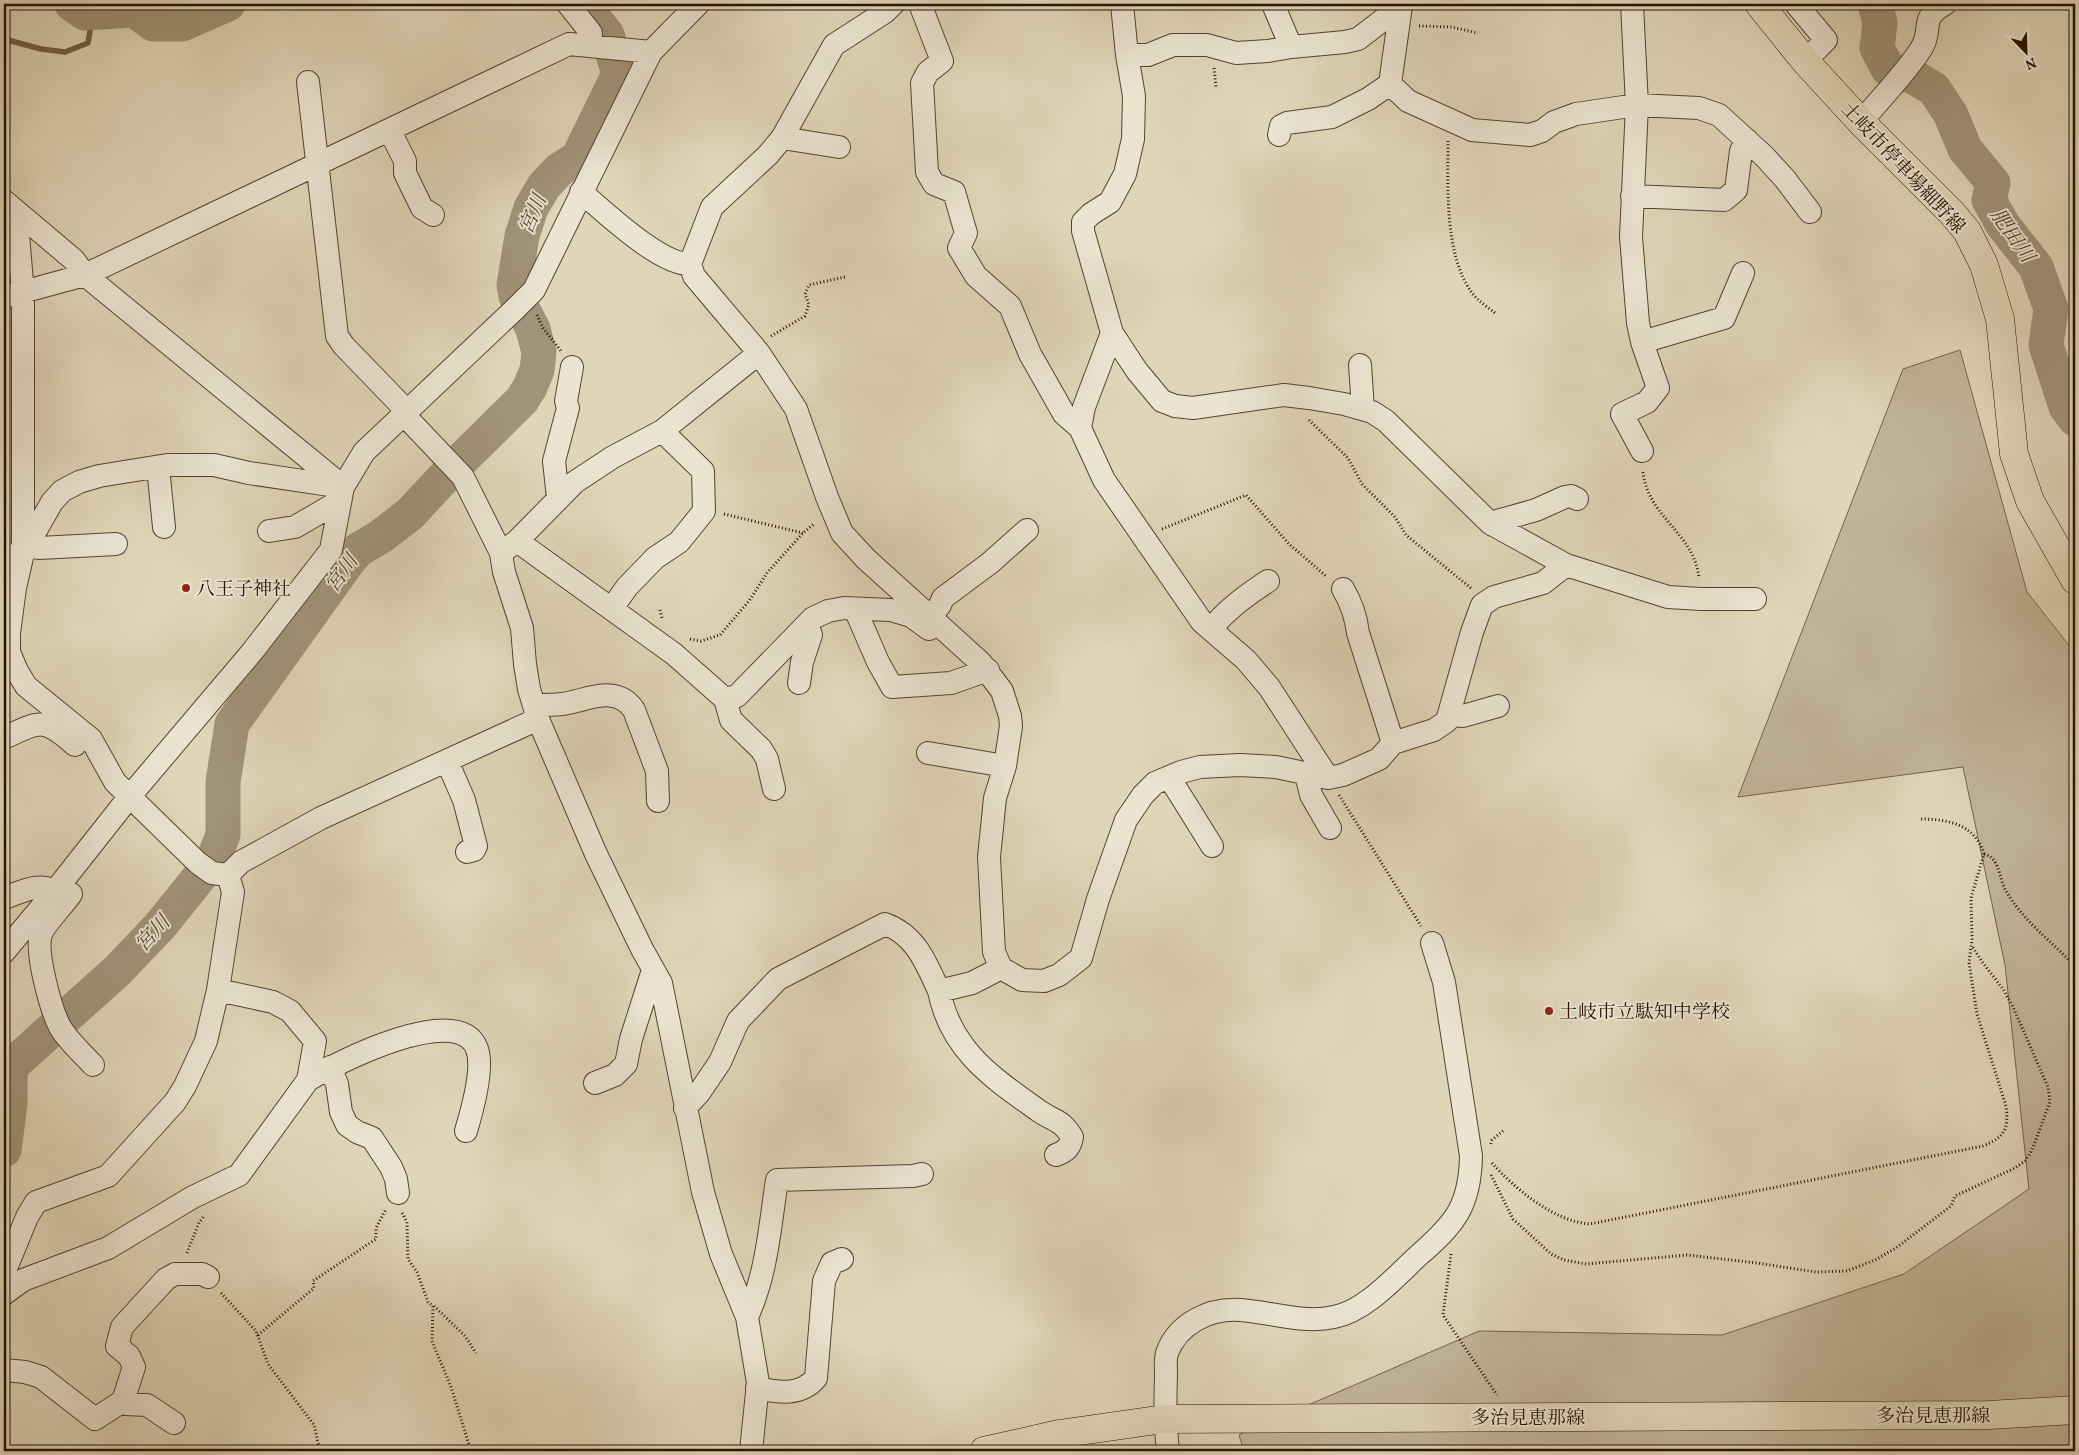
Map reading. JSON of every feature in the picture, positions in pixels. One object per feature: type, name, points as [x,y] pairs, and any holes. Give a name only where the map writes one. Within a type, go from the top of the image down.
[{"type":"main road","name":"土岐市停車場細野線","points":[[1759,4],[1805,61],[1861,122],[1952,213],[1967,231],[1984,265],[2000,319],[2014,454],[2030,501],[2075,580]]},
{"type":"main road","name":"多治見恵那線","points":[[984,1451],[1059,1434],[1164,1419],[1989,1415],[2075,1410]]},
{"type":"street","points":[[568,4],[591,33],[594,47]]},
{"type":"street","points":[[4,952],[130,796],[252,652],[331,550],[341,496],[364,452],[534,290],[651,52],[698,4]]},
{"type":"street","points":[[893,4],[885,12],[834,45],[782,138],[768,155],[712,207],[690,264],[694,276],[756,350],[796,409],[842,533],[866,559],[988,670],[1002,691],[1012,726],[1005,766],[995,798],[989,857],[994,952],[1001,968],[1022,980],[1044,981],[1059,975],[1081,958],[1098,899],[1126,820],[1143,795],[1155,783],[1200,766],[1240,765],[1276,767],[1328,778],[1343,775],[1379,759],[1393,743],[1434,730],[1448,721],[1472,632],[1482,605],[1494,597],[1544,583],[1566,565]]},
{"type":"street","points":[[920,4],[942,60],[928,72],[922,83],[927,172],[934,184],[954,192],[966,233],[960,248],[976,276],[1010,306],[1030,354],[1064,414],[1080,428],[1104,480],[1202,622],[1246,660],[1269,686],[1328,778]]},
{"type":"street","points":[[1122,4],[1127,55],[1134,96],[1134,124],[1125,174],[1110,202],[1091,214],[1083,222],[1082,231],[1112,333],[1137,371],[1162,401],[1175,406],[1193,408],[1284,395],[1344,404],[1363,409],[1372,412],[1386,421],[1493,525],[1566,565],[1668,597],[1701,599],[1755,598]]},
{"type":"street","points":[[1273,4],[1291,47]]},
{"type":"street","points":[[1632,4],[1637,105],[1631,237],[1638,323],[1642,342],[1658,388],[1647,402],[1622,414],[1642,451]]},
{"type":"street","points":[[1796,4],[1826,40],[1805,61]]},
{"type":"street","points":[[1861,122],[1922,48],[1928,21],[1933,11],[1945,4]]},
{"type":"street","points":[[1127,55],[1148,55],[1173,45],[1207,45],[1236,53],[1358,40],[1401,12]]},
{"type":"street","points":[[1279,135],[1281,126],[1287,123],[1332,117],[1368,99],[1390,84],[1401,12]]},
{"type":"street","points":[[13,296],[85,275],[569,44],[651,52]]},
{"type":"street","points":[[308,82],[316,166],[337,336],[344,346],[402,406],[408,420],[463,477],[509,547],[612,608],[674,654],[725,699],[727,713],[731,720],[761,748],[767,759],[774,789]]},
{"type":"street","points":[[1390,84],[1408,101],[1472,130],[1530,135],[1542,131],[1554,122],[1576,114],[1637,105],[1699,108],[1719,115],[1764,156],[1785,179],[1810,212]]},
{"type":"street","points":[[390,131],[405,160],[405,173],[422,208],[433,215]]},
{"type":"street","points":[[782,138],[840,147]]},
{"type":"street","points":[[1632,196],[1724,200],[1736,190],[1741,151],[1746,140]]},
{"type":"street","points":[[581,192],[635,237],[672,261],[690,264]]},
{"type":"street","points":[[10,206],[74,260],[85,275],[341,496]]},
{"type":"street","points":[[4,1273],[27,1217],[36,1202],[108,1176],[175,1102],[206,1041],[218,990],[233,892],[213,870],[115,782],[91,739],[26,686],[16,671],[9,652],[9,633],[18,552],[10,206]]},
{"type":"street","points":[[1642,342],[1724,318],[1744,273]]},
{"type":"street","points":[[1080,428],[1084,407],[1112,333]]},
{"type":"street","points":[[751,1451],[757,1388],[756,1366],[747,1316],[721,1254],[703,1192],[661,983],[596,854],[536,712],[525,664],[522,628],[504,572],[509,547],[558,498],[582,477],[613,457],[662,431],[756,350]]},
{"type":"street","points":[[1360,365],[1363,409]]},
{"type":"street","points":[[558,498],[554,461],[568,408],[566,401],[572,367]]},
{"type":"street","points":[[612,608],[627,587],[655,558],[679,542],[704,511],[703,471],[662,431]]},
{"type":"street","points":[[18,552],[52,502],[62,491],[79,482],[99,476],[188,464],[214,465],[341,496]]},
{"type":"street","points":[[158,467],[164,527]]},
{"type":"street","points":[[269,531],[295,527],[331,506],[341,496]]},
{"type":"street","points":[[1493,525],[1497,521],[1536,510],[1565,497],[1571,496],[1577,499]]},
{"type":"street","points":[[725,699],[737,696],[807,624],[828,611],[855,608],[891,610],[911,616],[934,633],[943,598],[990,563],[1027,530]]},
{"type":"street","points":[[18,552],[39,548],[116,544]]},
{"type":"street","points":[[1210,629],[1219,618],[1243,598],[1268,581]]},
{"type":"street","points":[[1342,589],[1351,602],[1356,616],[1358,632],[1393,743]]},
{"type":"street","points":[[855,608],[878,662],[892,687],[951,683],[988,670]]},
{"type":"street","points":[[799,683],[802,662],[811,635],[807,624]]},
{"type":"street","points":[[213,870],[241,862],[321,818],[447,760],[536,712],[562,704],[606,695],[628,702],[634,710],[657,771],[658,801]]},
{"type":"street","points":[[1449,714],[1463,716],[1498,706]]},
{"type":"street","points":[[4,738],[33,724],[42,723],[63,734],[75,745],[102,758]]},
{"type":"street","points":[[928,753],[1005,766]]},
{"type":"street","points":[[447,760],[464,800],[476,846],[474,850],[467,852]]},
{"type":"street","points":[[1306,774],[1312,795],[1330,828]]},
{"type":"street","points":[[1169,777],[1212,846]]},
{"type":"street","points":[[71,870],[78,885],[41,934],[40,953],[43,973],[60,1027],[94,1064]]},
{"type":"street","points":[[4,898],[39,886],[46,886],[55,891]]},
{"type":"street","points":[[685,1108],[699,1093],[720,1062],[738,1021],[778,979],[885,924],[897,928],[920,951],[939,990],[950,1022],[966,1052],[1000,1083],[1044,1115],[1064,1125],[1072,1136],[1071,1146],[1065,1152],[1056,1155]]},
{"type":"street","points":[[1168,1451],[1164,1419],[1167,1354],[1178,1334],[1198,1317],[1217,1311],[1239,1310],[1305,1319],[1334,1318],[1352,1311],[1366,1302],[1438,1238],[1456,1216],[1470,1181],[1471,1156],[1444,982],[1432,943]]},
{"type":"street","points":[[939,990],[972,983],[1001,968]]},
{"type":"street","points":[[595,1083],[615,1075],[626,1064],[631,1039],[653,970]]},
{"type":"street","points":[[218,990],[273,1002],[290,1011],[315,1041],[308,1080]]},
{"type":"street","points":[[4,1294],[23,1280],[108,1248],[193,1197],[239,1175],[308,1080],[330,1067],[369,1049],[417,1034],[452,1030],[468,1036],[477,1049],[478,1078],[466,1131]]},
{"type":"street","points":[[330,1067],[337,1084],[342,1112],[347,1124],[357,1132],[372,1138],[391,1167],[396,1179],[398,1193]]},
{"type":"street","points":[[747,1316],[754,1301],[766,1257],[777,1180],[913,1176],[922,1174]]},
{"type":"street","points":[[757,1388],[775,1392],[795,1391],[811,1384],[816,1378],[824,1281],[832,1263],[842,1259]]},
{"type":"street","points":[[4,1370],[25,1372],[41,1377],[95,1419],[123,1401],[134,1367],[129,1356],[117,1346],[122,1327],[166,1279],[175,1274],[202,1274],[208,1278]]},
{"type":"street","points":[[123,1401],[126,1404],[148,1406],[174,1423]]},
{"type":"path","points":[[1401,12],[1478,33]]},
{"type":"path","points":[[1448,120],[1448,188],[1454,250],[1465,282],[1474,295],[1495,314]]},
{"type":"path","points":[[756,350],[780,329],[804,316],[809,304],[805,294],[809,285],[845,277]]},
{"type":"path","points":[[522,302],[566,356],[572,367]]},
{"type":"path","points":[[1284,395],[1348,458],[1362,484],[1395,518],[1406,535],[1488,602]]},
{"type":"path","points":[[1642,451],[1644,485],[1652,503],[1693,553],[1698,568],[1701,599]]},
{"type":"path","points":[[1143,537],[1246,495],[1289,544],[1342,589]]},
{"type":"path","points":[[704,511],[721,513],[803,533]]},
{"type":"path","points":[[683,638],[701,641],[720,635],[749,601],[767,573],[803,533],[816,522],[834,513]]},
{"type":"path","points":[[660,610],[666,624]]},
{"type":"path","points":[[1328,778],[1432,943]]},
{"type":"path","points":[[1487,1157],[1515,1186],[1537,1203],[1578,1223],[1590,1224],[1983,1146],[2002,1136],[2008,1118],[2006,1106],[1977,1014],[1970,963],[1972,945],[1970,898],[1984,854],[1977,838],[1959,824],[1936,819],[1920,819]]},
{"type":"path","points":[[1984,854],[1994,859],[2005,889],[2021,912],[2075,966]]},
{"type":"path","points":[[1487,1170],[1496,1182],[1513,1219],[1551,1254],[1564,1260],[1586,1264],[1607,1263],[1630,1258],[1686,1255],[1757,1262],[1816,1272],[1847,1271],[1875,1260],[1896,1248],[1952,1206],[1956,1196],[2015,1168],[2025,1161],[2041,1129],[2050,1102],[2048,1087],[2013,1007],[2003,989],[1972,945]]},
{"type":"path","points":[[1490,1148],[1492,1140],[1504,1130]]},
{"type":"path","points":[[183,1275],[185,1260],[199,1223],[214,1203],[225,1181]]},
{"type":"path","points":[[398,1193],[402,1212],[407,1222],[408,1259],[417,1272],[428,1302],[465,1336],[476,1353]]},
{"type":"path","points":[[258,1335],[314,1288],[313,1281],[376,1239],[376,1228],[380,1218],[398,1193]]},
{"type":"path","points":[[1452,1245],[1443,1315],[1498,1398]]},
{"type":"path","points":[[208,1278],[256,1331],[268,1364],[314,1425],[320,1451]]},
{"type":"path","points":[[433,1306],[432,1341],[452,1388],[471,1451]]},
{"type":"shaded area","points":[[1960,350],[2027,592],[2075,653],[2075,1451],[1244,1451],[1239,1435],[1479,1331],[1722,1335],[1904,1274],[2029,1189],[2005,965],[1963,767],[1738,797],[1903,369]]},
{"type":"waterway","name":"肥田川","points":[[72,4],[85,13],[134,10],[153,24],[182,24],[228,4]]},
{"type":"waterway","name":"宮川","points":[[4,1150],[10,1104],[10,1067],[117,971],[160,926],[213,860],[223,835],[223,782],[232,724],[358,550],[380,537],[410,514],[450,471],[522,400],[530,387],[537,370],[539,352],[533,329],[516,296],[514,285],[522,236],[531,208],[544,186],[559,170],[578,158],[619,74],[607,35],[583,4]]},
{"type":"waterway","name":"肥田川","points":[[1875,4],[1880,23],[1877,48],[1888,69],[1914,77],[1934,89],[1951,115],[1965,149],[1993,183],[1989,200],[2003,225],[2036,267],[2051,309],[2046,345],[2066,407],[2075,419]]},
{"type":"waterway","points":[[4,39],[41,49],[65,52],[88,43],[90,31],[85,13]]},
{"type":"place","name":"八王子神社","points":[[186,588]]},
{"type":"place","name":"土岐市立駄知中学校","points":[[1549,1011]]}]
